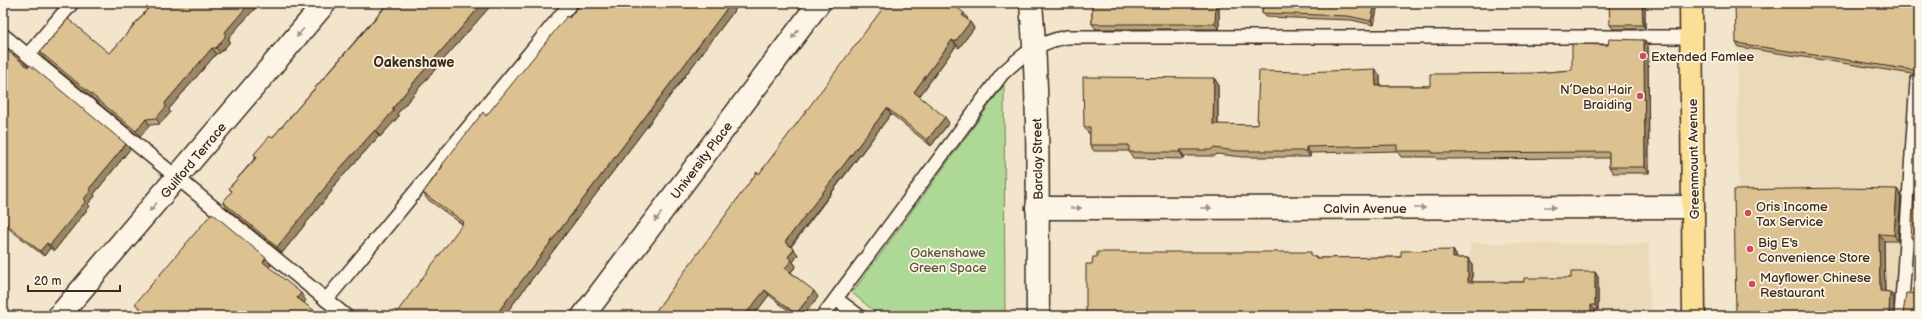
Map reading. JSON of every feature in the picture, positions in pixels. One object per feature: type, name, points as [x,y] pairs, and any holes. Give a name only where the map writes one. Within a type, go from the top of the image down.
[{"type":"main road","name":"Greenmount Avenue","points":[[1691,3],[1694,316]]},
{"type":"street","name":"Guilford Terrace","points":[[59,316],[178,178],[325,3]]},
{"type":"street","name":"University Place","points":[[586,315],[818,3]]},
{"type":"street","name":"Barclay Street","points":[[1031,3],[1035,46],[1038,316]]},
{"type":"street","name":"Calvin Avenue","points":[[1037,208],[1693,207]]},
{"type":"lane","points":[[28,55],[72,3]]},
{"type":"lane","points":[[326,300],[571,3]]},
{"type":"lane","points":[[3,35],[346,316]]},
{"type":"lane","points":[[823,316],[1002,74],[1035,46],[1050,40],[1066,37],[1691,37]]},
{"type":"lane","points":[[1901,316],[1917,81]]},
{"type":"lane","points":[[836,298],[859,316]]},
{"type":"shaded area","points":[[1736,3],[1919,3],[1919,81],[1899,316],[1740,316]]},
{"type":"shaded area","points":[[1470,243],[1649,244],[1650,316],[1471,316]]},
{"type":"green space","name":"Oakenshawe Green Space","points":[[1004,85],[1005,316],[880,316],[852,293]]},
{"type":"building","points":[[151,3],[250,3],[225,32],[225,37],[216,48],[212,48],[165,103],[166,107],[156,118],[146,119],[136,131],[40,52],[68,19],[109,53],[152,4]]},
{"type":"building","points":[[385,3],[483,3],[419,76],[392,109],[394,110],[376,131],[375,130],[326,184],[327,185],[277,247],[223,202],[232,191],[229,188],[257,157],[254,154],[270,136],[272,138],[387,5]]},
{"type":"building","points":[[581,3],[731,3],[495,316],[394,316],[464,222],[423,193],[443,166],[442,165],[483,112],[486,116],[567,16],[569,18]]},
{"type":"building","points":[[891,3],[951,3],[964,13],[962,15],[970,22],[955,42],[952,40],[914,92],[945,117],[927,140],[887,108],[785,242],[794,249],[788,257],[792,260],[785,268],[814,291],[796,314],[765,290],[744,316],[660,316],[655,312],[757,172],[759,174],[886,4],[889,5]]},
{"type":"building","points":[[1092,3],[1216,3],[1215,24],[1092,24]]},
{"type":"building","points":[[1263,3],[1375,3],[1371,21],[1348,16],[1262,13]]},
{"type":"building","points":[[1609,3],[1642,3],[1643,25],[1610,25]]},
{"type":"building","points":[[1735,3],[1919,3],[1919,71],[1736,43]]},
{"type":"building","points":[[1609,39],[1644,40],[1645,167],[1609,167],[1609,152],[1432,153],[1432,151],[1397,151],[1397,145],[1306,147],[1306,151],[1237,151],[1213,148],[1211,150],[1180,150],[1180,152],[1129,152],[1129,145],[1090,145],[1090,127],[1084,127],[1083,77],[1214,78],[1213,124],[1257,125],[1259,71],[1304,72],[1375,69],[1376,86],[1430,86],[1430,74],[1536,73],[1572,70],[1572,44],[1608,45]]},
{"type":"building","points":[[3,47],[28,67],[30,65],[126,144],[89,189],[91,190],[84,199],[86,201],[50,245],[47,243],[40,251],[3,221]]},
{"type":"building","points":[[1841,188],[1897,189],[1894,235],[1879,234],[1880,291],[1890,292],[1889,313],[1894,316],[1736,316],[1734,190]]},
{"type":"building","points":[[1914,191],[1919,191],[1919,238],[1911,237]]},
{"type":"building","points":[[212,213],[266,258],[263,262],[301,293],[297,298],[322,316],[135,316],[141,309],[135,304]]},
{"type":"building","points":[[1453,250],[1453,258],[1468,258],[1468,282],[1524,282],[1524,278],[1571,278],[1571,272],[1595,272],[1595,305],[1591,305],[1591,316],[1086,316],[1086,264],[1092,264],[1093,257],[1097,257],[1097,252],[1311,252],[1311,256],[1316,256],[1316,258],[1401,257],[1401,251]]},
{"type":"building","points":[[1906,293],[1919,294],[1919,316],[1899,316],[1903,314]]},
{"type":"place","name":"Extended Famlee","points":[[1643,56]]},
{"type":"place","name":"N’Deba Hair Braiding","points":[[1640,96]]},
{"type":"place","name":"Oris Income Tax Service","points":[[1748,213]]},
{"type":"place","name":"Big E's Convenience Store","points":[[1750,249]]},
{"type":"place","name":"Mayflower Chinese Restaurant","points":[[1752,284]]},
{"type":"district","name":"Oakenshawe","points":[[414,62]]}]
